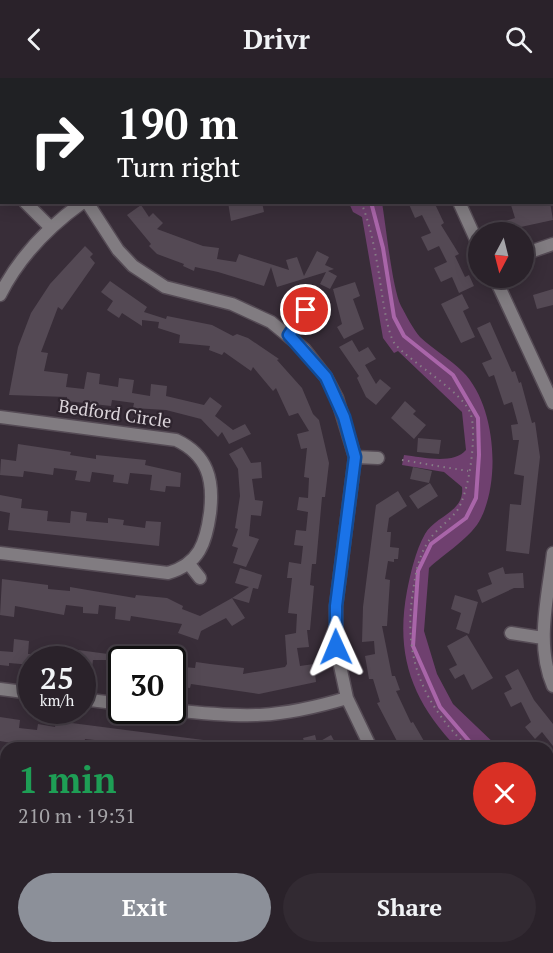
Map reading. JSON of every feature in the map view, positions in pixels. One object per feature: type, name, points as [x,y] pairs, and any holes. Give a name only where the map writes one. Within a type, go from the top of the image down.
[{"type":"street","points":[[27,204],[51,228]]},
{"type":"street","points":[[0,295],[20,262],[51,228],[81,204]]},
{"type":"street","points":[[88,204],[118,250],[150,279],[183,293],[218,300],[252,312],[289,335],[326,377],[344,417],[355,457],[335,620],[336,647],[347,698],[368,742]]},
{"type":"street","points":[[460,204],[468,222]]},
{"type":"street","points":[[534,251],[553,244]]},
{"type":"street","points":[[500,288],[551,394]]},
{"type":"street","points":[[289,335],[306,310]]},
{"type":"street","name":"Bedford Circle","points":[[0,417],[165,438],[176,440],[195,452],[207,468],[212,493],[206,537],[202,548],[189,564]]},
{"type":"street","points":[[355,457],[378,458]]},
{"type":"street","points":[[553,553],[543,638],[543,654],[553,686]]},
{"type":"street","points":[[0,554],[158,573],[178,570],[189,564],[200,578]]},
{"type":"street","points":[[511,633],[543,638]]},
{"type":"street","points":[[0,689],[18,691]]},
{"type":"street","points":[[186,711],[257,717],[301,711],[347,698]]},
{"type":"path","points":[[362,204],[370,225],[393,342],[450,390],[471,413],[473,445],[466,493],[458,511],[428,541],[418,564],[409,631],[411,647],[423,688],[450,730],[463,742]]},
{"type":"path","points":[[402,460],[468,471]]},
{"type":"shaded area","points":[[349,204],[382,204],[392,271],[401,306],[420,337],[458,367],[474,386],[488,422],[493,463],[487,502],[481,518],[472,531],[429,568],[424,631],[437,674],[453,704],[493,742],[452,742],[429,713],[418,695],[411,676],[403,636],[407,591],[414,562],[425,534],[459,502],[462,487],[444,472],[402,465],[404,455],[446,459],[461,455],[466,450],[462,412],[398,351],[394,353],[383,338],[362,217],[353,212]]},
{"type":"building","points":[[228,204],[262,204],[264,212],[231,221]]},
{"type":"building","points":[[409,204],[435,204],[444,223],[441,225],[459,254],[455,256],[465,277],[468,276],[470,288],[459,293],[452,277],[441,282],[434,268],[447,262],[439,246],[428,251],[421,237],[431,233],[422,215],[415,218]]},
{"type":"building","points":[[550,204],[553,220],[534,224],[534,222],[502,222],[515,218],[511,205]]},
{"type":"building","points":[[141,205],[149,217],[153,213],[163,223],[157,229],[203,246],[219,248],[217,259],[236,262],[239,254],[289,270],[286,260],[297,257],[304,276],[317,251],[329,257],[325,265],[334,269],[328,271],[337,276],[330,289],[320,284],[326,272],[277,287],[271,267],[264,286],[195,267],[194,271],[183,266],[184,264],[157,254],[149,246],[151,244],[127,215]]},
{"type":"building","points":[[85,246],[93,254],[90,257],[95,263],[62,310],[58,307],[41,352],[48,353],[44,371],[68,374],[66,387],[84,389],[87,372],[100,374],[99,384],[118,387],[119,378],[134,380],[132,393],[150,396],[151,384],[167,386],[166,396],[204,405],[210,397],[222,406],[215,416],[233,430],[245,424],[251,434],[229,444],[222,432],[218,437],[201,419],[166,410],[133,408],[134,403],[112,400],[111,406],[67,401],[67,397],[9,395],[18,347],[31,313],[50,284]]},
{"type":"building","points":[[110,281],[147,307],[144,312],[166,319],[167,316],[212,325],[233,336],[237,334],[248,338],[279,359],[277,360],[302,388],[313,414],[319,420],[329,463],[325,497],[322,497],[316,564],[312,564],[310,585],[314,586],[310,630],[307,630],[309,647],[297,648],[300,666],[314,664],[316,682],[259,694],[191,684],[190,688],[186,688],[186,667],[195,668],[196,662],[244,668],[243,674],[285,667],[287,664],[285,635],[296,633],[297,614],[288,613],[292,578],[287,578],[289,562],[301,564],[303,546],[294,545],[296,530],[306,531],[308,512],[297,510],[299,497],[308,498],[309,478],[304,477],[307,448],[301,449],[297,434],[309,431],[298,413],[289,416],[276,388],[273,391],[253,367],[251,371],[224,352],[222,355],[209,350],[210,346],[179,343],[180,335],[158,328],[159,322],[142,320],[142,326],[122,313],[119,318],[107,310],[113,301],[101,292]]},
{"type":"building","points":[[355,282],[360,296],[353,299],[364,329],[344,339],[337,327],[342,324],[333,289]]},
{"type":"building","points":[[553,289],[553,305],[537,309],[533,295]]},
{"type":"building","points":[[462,294],[469,308],[463,311],[475,337],[461,343],[441,304]]},
{"type":"building","points":[[490,322],[512,372],[515,371],[519,383],[521,382],[532,423],[535,422],[540,457],[529,554],[506,551],[510,504],[521,505],[524,476],[514,474],[519,440],[513,440],[511,425],[518,424],[512,402],[504,405],[494,375],[489,377],[482,363],[492,359],[477,328]]},
{"type":"building","points":[[352,340],[359,352],[368,347],[376,359],[365,365],[376,384],[380,379],[391,388],[376,405],[366,397],[357,378],[359,376],[339,347]]},
{"type":"building","points":[[405,401],[416,411],[413,414],[426,425],[414,439],[391,418]]},
{"type":"building","points":[[418,438],[441,440],[439,454],[417,452]]},
{"type":"building","points":[[18,444],[71,452],[70,455],[96,459],[96,455],[146,460],[145,465],[181,473],[180,487],[166,486],[165,492],[150,490],[152,475],[130,473],[128,484],[113,482],[114,475],[92,472],[90,482],[75,480],[77,471],[54,468],[53,475],[24,471],[23,477],[0,475],[1,459],[16,461]]},
{"type":"building","points":[[242,447],[251,463],[261,462],[262,478],[252,479],[255,500],[263,501],[261,516],[251,515],[249,536],[259,539],[246,567],[233,563],[238,548],[232,546],[238,529],[235,528],[240,496],[238,469],[229,454]]},
{"type":"building","points":[[413,467],[432,471],[429,483],[410,479]]},
{"type":"building","points":[[430,483],[438,496],[418,509],[409,496]]},
{"type":"building","points":[[398,491],[407,506],[389,518],[387,532],[391,532],[390,547],[399,548],[398,559],[394,559],[394,562],[388,561],[385,579],[390,580],[387,626],[382,626],[392,676],[395,676],[400,690],[396,691],[411,723],[413,722],[425,742],[397,742],[377,703],[380,702],[373,679],[369,679],[365,656],[375,654],[374,641],[362,642],[363,607],[376,505]]},
{"type":"building","points":[[0,495],[22,499],[21,508],[48,511],[47,521],[70,523],[71,511],[87,513],[86,521],[108,523],[108,518],[124,520],[123,525],[145,528],[146,521],[161,522],[159,546],[8,530],[10,513],[0,511]]},
{"type":"building","points":[[503,567],[505,574],[523,573],[524,588],[514,588],[482,603],[477,590],[492,584],[488,573]]},
{"type":"building","points":[[240,568],[262,575],[258,589],[253,588],[249,603],[232,598],[249,587],[235,583]]},
{"type":"building","points":[[2,579],[48,585],[48,589],[70,591],[70,587],[135,598],[136,595],[167,598],[183,606],[182,609],[200,616],[232,598],[245,618],[232,626],[226,618],[201,631],[198,640],[178,633],[182,624],[131,616],[130,621],[115,619],[116,607],[99,605],[98,614],[83,613],[83,607],[66,605],[64,615],[15,606],[14,617],[0,615]]},
{"type":"building","points":[[455,595],[478,602],[469,634],[456,629],[461,613],[451,609]]},
{"type":"building","points":[[467,635],[493,678],[472,690],[464,674],[455,679],[449,669],[457,665],[447,646]]},
{"type":"building","points":[[14,639],[29,641],[29,646],[18,646],[18,664],[0,665],[0,651],[13,652]]},
{"type":"building","points":[[96,652],[108,654],[107,660],[96,660]]},
{"type":"building","points":[[518,669],[534,700],[553,724],[553,742],[550,742],[542,732],[535,739],[525,727],[531,722],[521,702],[511,707],[504,693],[512,689],[505,676]]},
{"type":"building","points":[[0,717],[18,720],[19,728],[37,730],[38,724],[55,727],[56,724],[79,724],[219,742],[104,742],[85,739],[85,742],[51,740],[51,742],[0,741]]},
{"type":"building","points":[[315,735],[317,742],[304,742],[303,738]]},
{"type":"building","points":[[331,735],[335,742],[319,742]]},
{"type":"waterway","points":[[372,204],[383,248],[394,317],[404,336],[453,375],[478,418],[479,455],[476,498],[466,518],[431,544],[418,571],[413,646],[440,707],[470,742]]},
{"type":"route","points":[[306,310],[289,335],[304,349],[326,377],[344,417],[355,457],[336,606],[336,647]]}]
